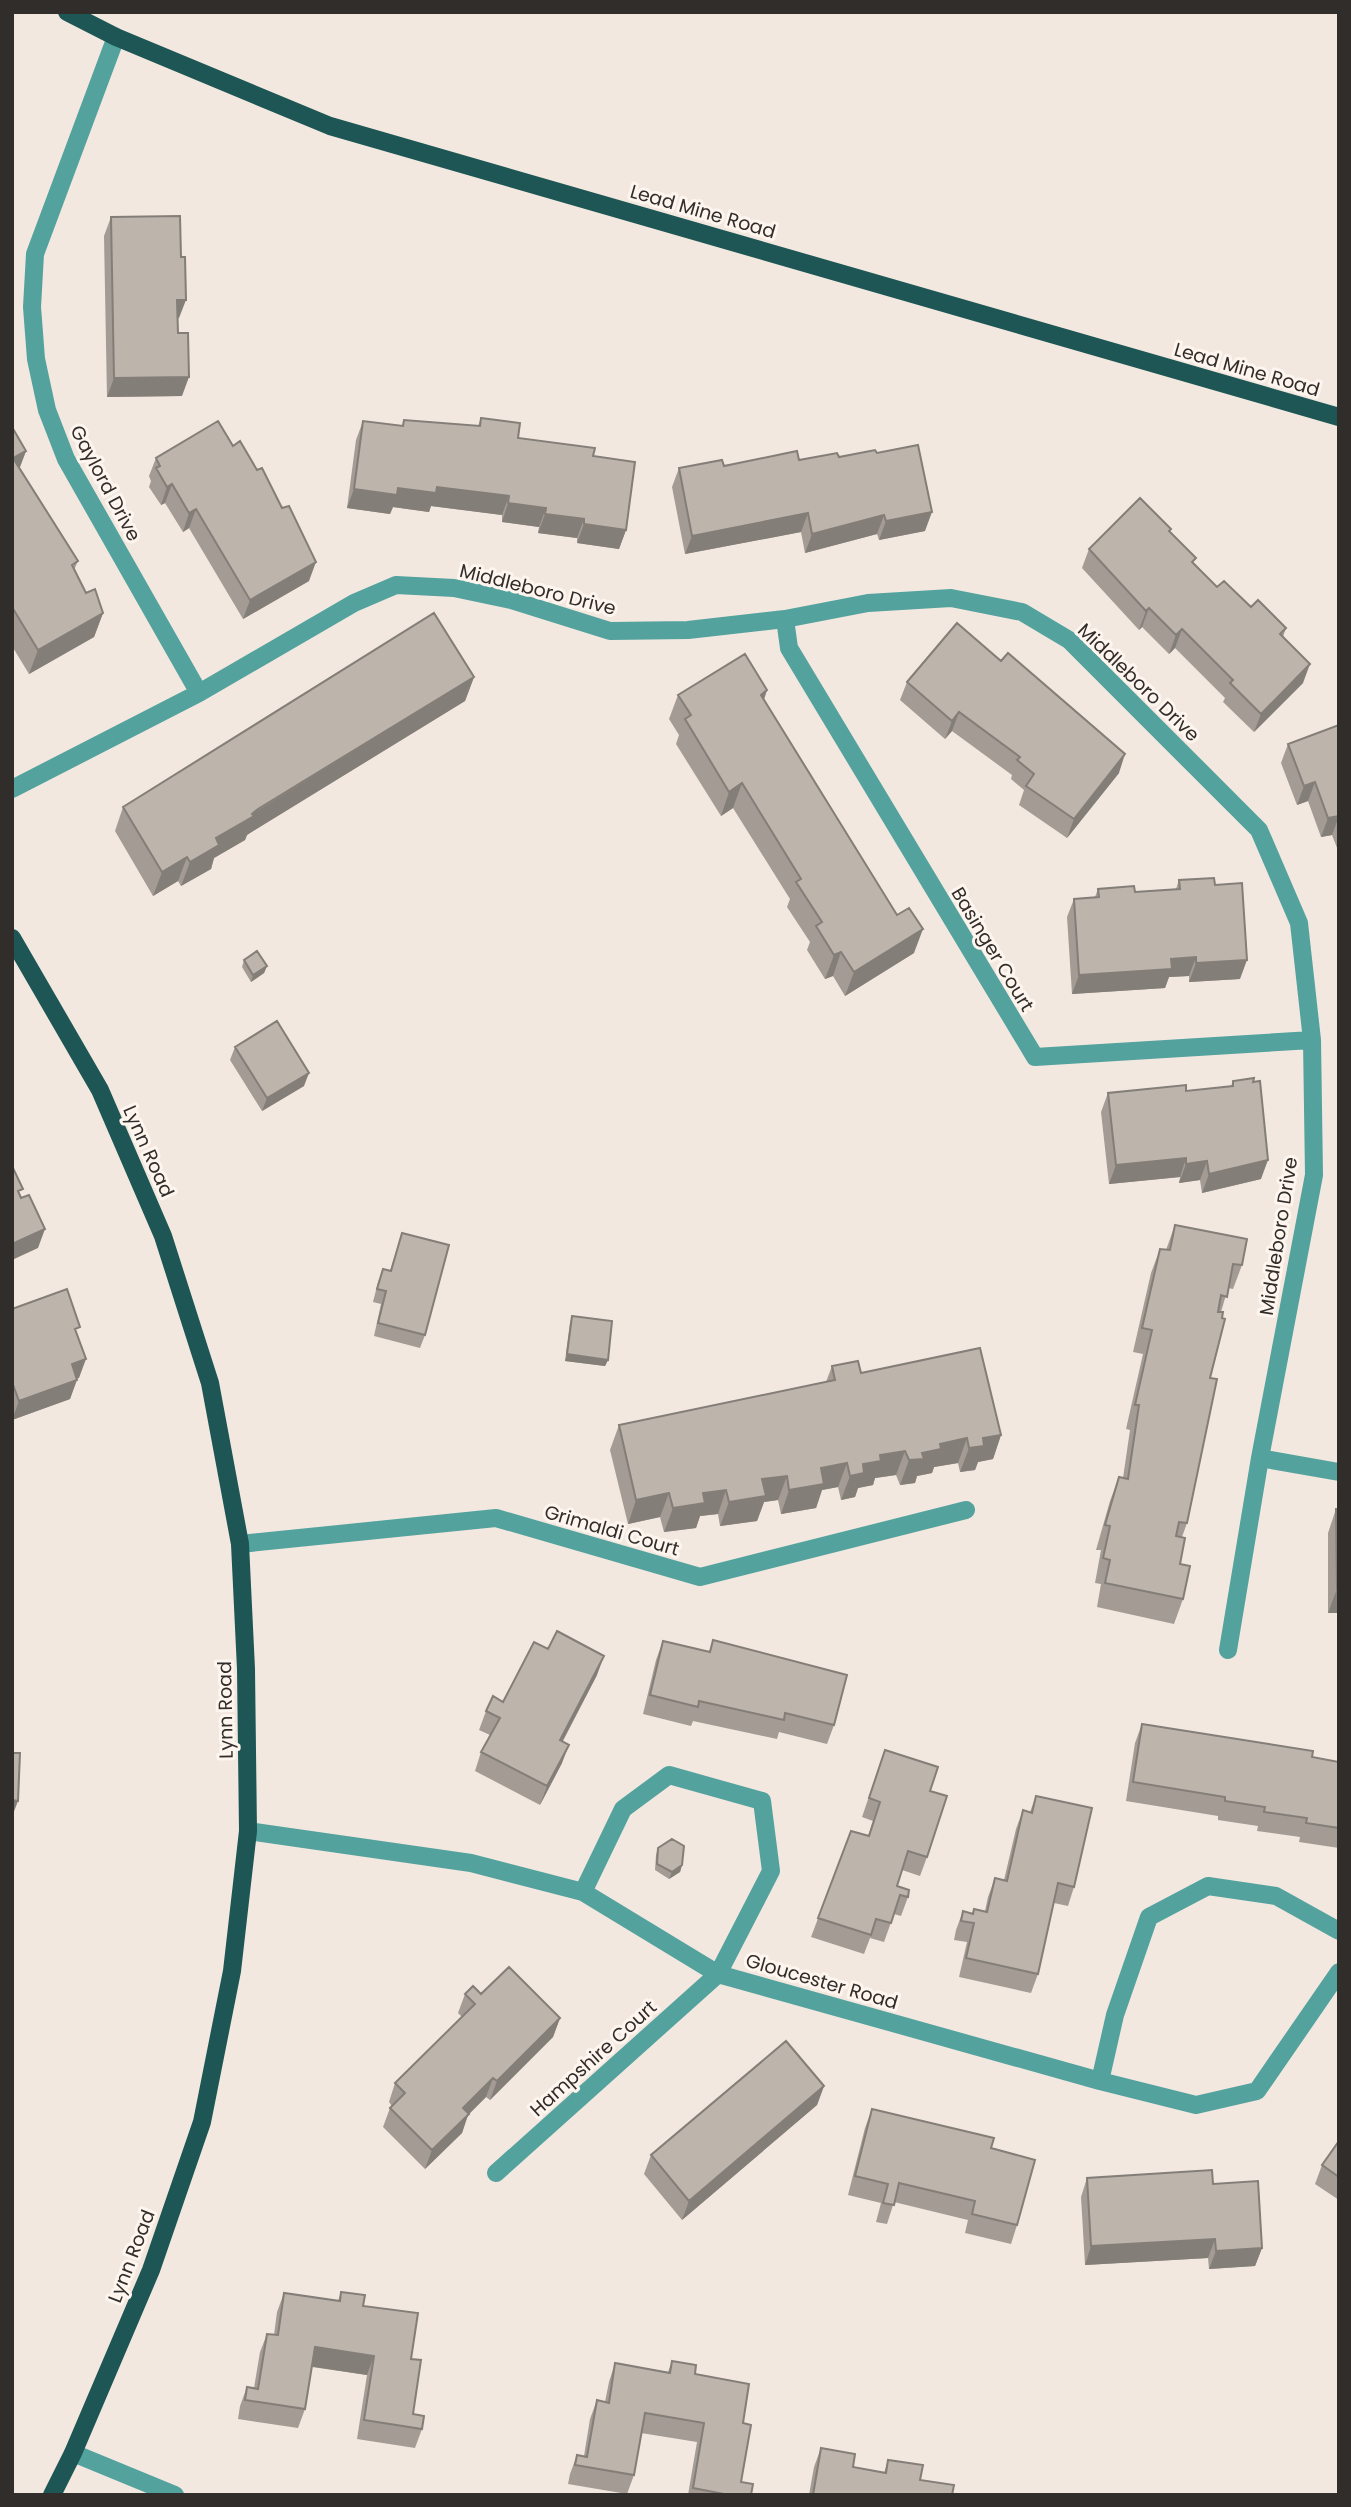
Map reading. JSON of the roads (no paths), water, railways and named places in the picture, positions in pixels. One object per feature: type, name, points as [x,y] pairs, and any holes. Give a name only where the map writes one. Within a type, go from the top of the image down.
[{"type":"main road","name":"Lead Mine Road","points":[[67,12],[116,37],[330,126],[1339,418]]},
{"type":"main road","name":"Lynn Road","points":[[12,938],[100,1090],[163,1236],[210,1383],[240,1544],[248,1831],[232,1971],[202,2122],[151,2270],[74,2453],[52,2495]]},
{"type":"street","name":"Gaylord Drive","points":[[116,37],[35,254],[32,307],[34,346],[47,410],[66,459],[199,693]]},
{"type":"street","name":"Middleboro Drive","points":[[12,789],[199,693],[354,603],[397,585],[454,588],[511,600],[610,631],[688,630],[785,619],[868,603],[951,598],[1022,612],[1069,640],[1258,831],[1298,923],[1312,1040],[1314,1175],[1260,1458],[1228,1650]]},
{"type":"street","name":"Basinger Court","points":[[785,619],[789,648],[1035,1058],[1312,1040]]},
{"type":"street","points":[[1260,1458],[1339,1472]]},
{"type":"street","name":"Grimaldi Court","points":[[240,1544],[496,1518],[700,1577],[966,1510]]},
{"type":"street","points":[[583,1892],[623,1809],[669,1774],[762,1801],[771,1871],[718,1974]]},
{"type":"street","name":"Gloucester Road","points":[[248,1831],[471,1863],[583,1892],[718,1974],[1100,2081],[1196,2105],[1257,2091],[1339,1972]]},
{"type":"street","points":[[1100,2081],[1115,2015],[1149,1917],[1208,1886],[1276,1896],[1339,1931]]},
{"type":"street","name":"Hampshire Court","points":[[495,2173],[718,1974]]},
{"type":"street","points":[[74,2453],[175,2495]]}]
